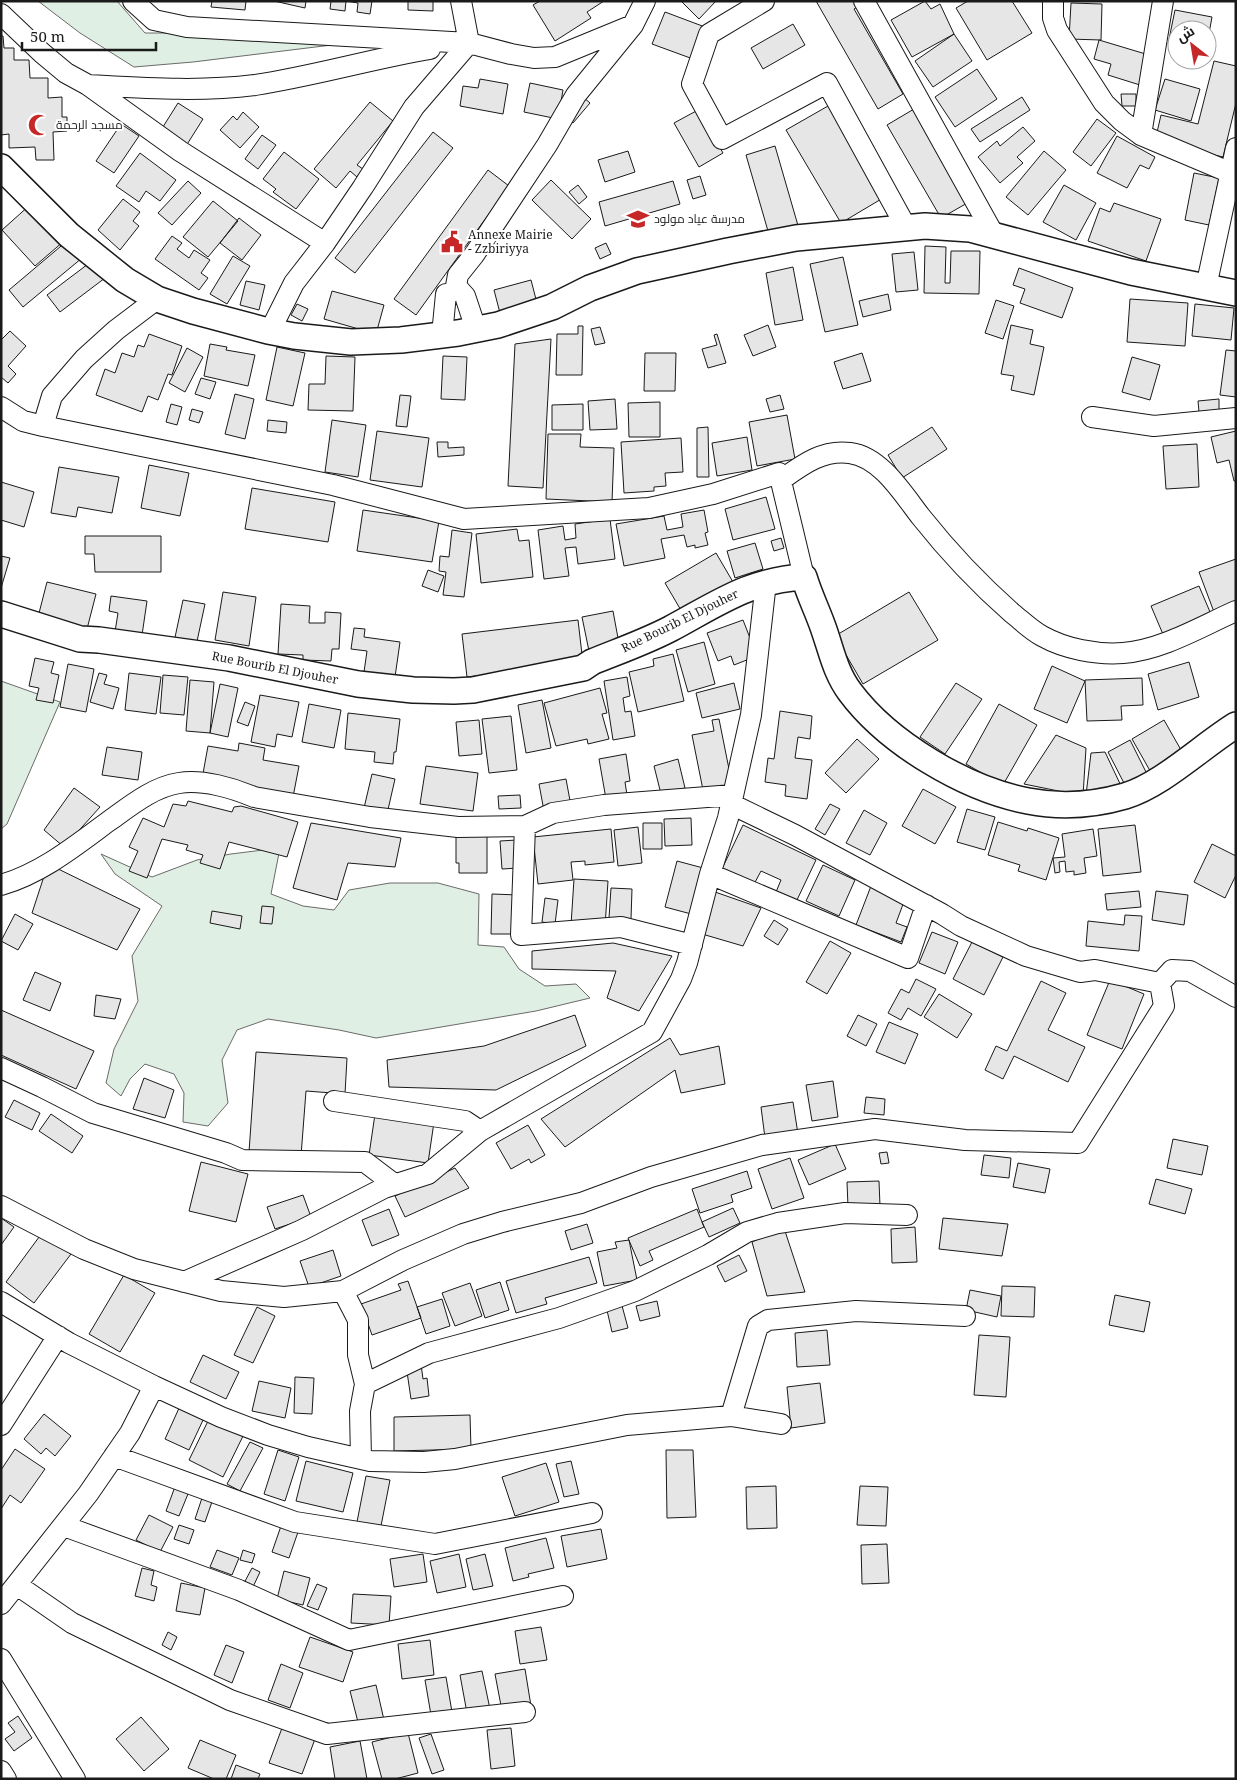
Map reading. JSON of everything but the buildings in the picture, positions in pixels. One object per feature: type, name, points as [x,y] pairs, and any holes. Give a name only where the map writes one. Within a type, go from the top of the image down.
[{"type":"main road","points":[[1,167],[69,235],[124,280],[157,299],[193,311],[270,331],[294,336],[351,342],[401,340],[498,325],[552,307],[590,288],[637,271],[796,238],[906,227],[925,226],[970,229],[1131,272],[1236,293]]},
{"type":"main road","points":[[804,577],[823,627],[833,661],[840,676],[860,704],[904,745],[958,777],[994,790],[1028,801],[1082,804],[1127,796],[1148,786],[1236,725]]},
{"type":"main road","name":"Rue Bourib El Djouher","points":[[1,614],[80,639],[100,640],[228,658],[332,680],[382,688],[454,691],[473,690],[583,668],[592,662],[669,629],[736,593],[766,582],[804,577]]},
{"type":"street","points":[[133,1],[154,20],[187,27],[469,43],[534,58],[555,57],[633,25]]},
{"type":"street","points":[[461,1],[469,43]]},
{"type":"street","points":[[476,329],[465,296],[456,286],[458,275],[474,255],[547,145],[576,95],[633,25],[645,1]]},
{"type":"street","points":[[764,1],[709,34],[692,84],[722,140],[827,83],[906,227]]},
{"type":"street","points":[[864,1],[994,235]]},
{"type":"street","points":[[1053,1],[1052,18],[1057,30],[1104,103],[1122,121],[1141,135],[1230,173]]},
{"type":"street","points":[[1141,135],[1164,1]]},
{"type":"street","points":[[1,14],[66,73],[88,85],[180,151],[325,243]]},
{"type":"street","points":[[88,85],[212,89],[254,85],[340,69],[387,56],[469,43]]},
{"type":"street","points":[[270,331],[294,283],[325,243],[414,107],[469,43]]},
{"type":"street","points":[[1206,287],[1236,148]]},
{"type":"street","points":[[442,335],[446,294]]},
{"type":"street","points":[[43,426],[52,396],[84,359],[116,330],[157,299]]},
{"type":"street","points":[[1,407],[23,421],[43,426],[332,485],[464,519],[649,508],[713,494],[779,473],[804,577]]},
{"type":"street","points":[[1092,417],[1154,426],[1236,418]]},
{"type":"street","points":[[781,480],[805,464],[828,453],[850,453],[869,460],[894,483],[955,557],[999,602],[1042,636],[1065,645],[1101,652],[1132,652],[1173,639],[1236,611]]},
{"type":"street","points":[[184,1282],[302,1230],[384,1188],[428,1174],[480,1131],[652,1032],[681,979],[692,946],[710,874],[732,800],[752,714],[766,582]]},
{"type":"street","points":[[1,885],[14,881],[48,864],[131,805],[164,787],[180,782],[215,785],[237,790],[254,797],[398,821],[458,827],[525,826],[553,813],[604,805],[732,800],[926,905],[961,926],[1026,956],[1080,972],[1095,970],[1160,983]]},
{"type":"street","points":[[525,826],[521,935],[621,927],[692,946]]},
{"type":"street","points":[[710,874],[908,958],[926,905]]},
{"type":"street","points":[[1160,983],[1172,970],[1190,971],[1236,997]]},
{"type":"street","points":[[1,1206],[84,1249],[134,1269],[184,1282],[221,1290],[284,1297],[343,1291],[403,1260],[463,1234],[502,1222],[581,1203],[651,1177],[762,1145],[875,1129],[965,1140],[1078,1143],[1164,1006],[1160,983]]},
{"type":"street","points":[[1,1068],[42,1086],[93,1113],[226,1153],[242,1160],[365,1162],[394,1184]]},
{"type":"street","points":[[334,1101],[465,1121],[480,1131]]},
{"type":"street","points":[[364,1384],[429,1352],[559,1318],[635,1291],[708,1255],[746,1232],[778,1223],[845,1213],[907,1215]]},
{"type":"street","points":[[343,1291],[358,1320],[358,1356],[364,1384],[360,1411],[361,1459]]},
{"type":"street","points":[[1,1302],[58,1336],[154,1386],[222,1417],[268,1435],[308,1447],[361,1459],[408,1462],[455,1459],[628,1425],[731,1416],[781,1424]]},
{"type":"street","points":[[731,1416],[758,1326],[768,1320],[856,1311],[965,1316]]},
{"type":"street","points":[[1,1425],[58,1336]]},
{"type":"street","points":[[1,1604],[64,1526],[114,1456],[130,1433],[154,1386]]},
{"type":"street","points":[[114,1456],[295,1522],[435,1544],[592,1513]]},
{"type":"street","points":[[64,1526],[240,1590],[349,1640],[563,1596]]},
{"type":"street","points":[[17,1585],[72,1623],[230,1700],[327,1734],[525,1712]]},
{"type":"street","points":[[1,1658],[75,1779]]},
{"type":"street","points":[[1,1771],[6,1779]]},
{"type":"green space","points":[[38,1],[117,1],[145,33],[202,33],[340,44],[193,62],[134,67],[80,33]]},
{"type":"green space","points":[[1,681],[60,702],[7,824],[1,829]]},
{"type":"green space","points":[[263,850],[279,853],[271,894],[303,906],[334,910],[349,890],[390,883],[438,883],[479,894],[478,945],[504,947],[519,969],[545,986],[576,984],[590,998],[536,1011],[376,1038],[268,1019],[237,1030],[222,1060],[228,1103],[208,1126],[183,1122],[184,1093],[174,1074],[145,1064],[130,1079],[121,1096],[106,1083],[114,1049],[138,1001],[132,956],[162,906],[115,874],[101,854],[152,877],[197,860]]},
{"type":"place","name":"مسجد الرحمة","points":[[39,125]]},
{"type":"place","name":"مدرسة عياد مولود","points":[[638,219]]},
{"type":"place","name":"Annexe Mairie - Zzbiriyya","points":[[452,242]]}]
